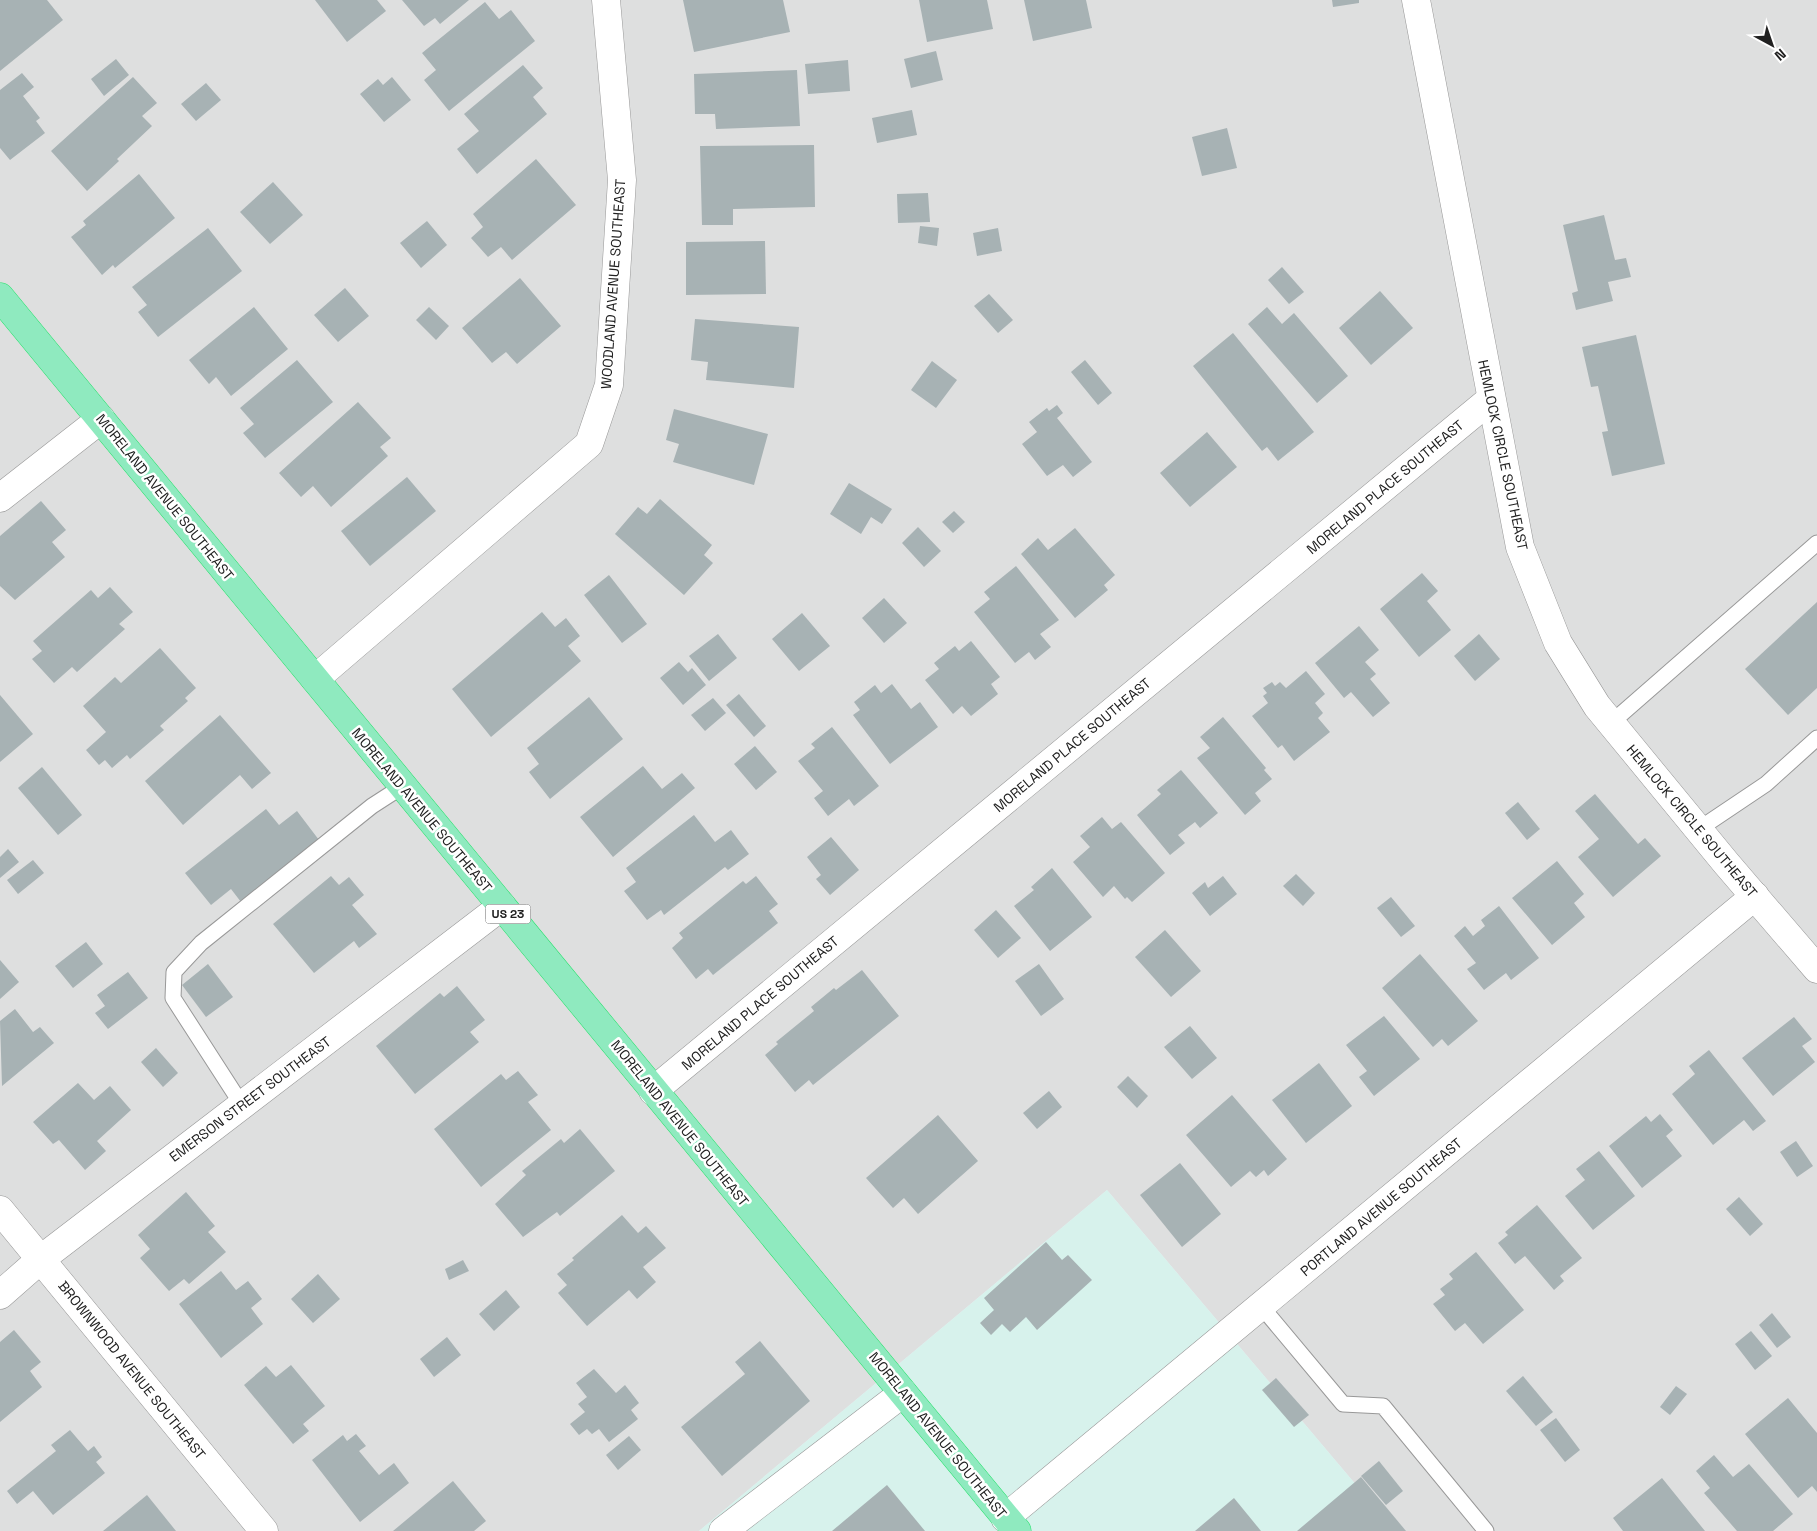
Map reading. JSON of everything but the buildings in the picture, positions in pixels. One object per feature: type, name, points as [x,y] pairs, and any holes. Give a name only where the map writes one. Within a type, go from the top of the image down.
[{"type":"highway","name":"MORELAND AVENUE SOUTHEAST","points":[[0,297],[1011,1524]]},
{"type":"street","name":"WOODLAND AVENUE SOUTHEAST","points":[[315,679],[589,444],[609,384],[622,180],[606,0]]},
{"type":"street","name":"HEMLOCK CIRCLE SOUTHEAST","points":[[1416,0],[1520,547],[1558,643],[1597,706],[1817,969]]},
{"type":"street","name":"MORELAND PLACE SOUTHEAST","points":[[653,1090],[1491,399]]},
{"type":"street","points":[[0,498],[101,419]]},
{"type":"street","name":"PORTLAND AVENUE SOUTHEAST","points":[[1011,1524],[1261,1306],[1756,896]]},
{"type":"street","name":"EMERSON STREET SOUTHEAST","points":[[0,1295],[41,1259],[502,906]]},
{"type":"street","name":"BROWNWOOD AVENUE SOUTHEAST","points":[[0,1210],[264,1531]]},
{"type":"street","points":[[723,1531],[903,1393]]},
{"type":"lane","points":[[1611,723],[1817,543]]},
{"type":"lane","points":[[1699,829],[1766,784],[1817,738]]},
{"type":"lane","points":[[242,1105],[173,998],[174,972],[201,943],[372,806],[403,786]]},
{"type":"lane","points":[[1261,1306],[1343,1404],[1383,1406],[1486,1531]]},
{"type":"shaded area","points":[[0,0],[1817,0],[1817,1531],[1395,1531],[1107,1190],[699,1531],[0,1531]]},
{"type":"shaded area","points":[[1107,1190],[1395,1531],[699,1531]]}]
